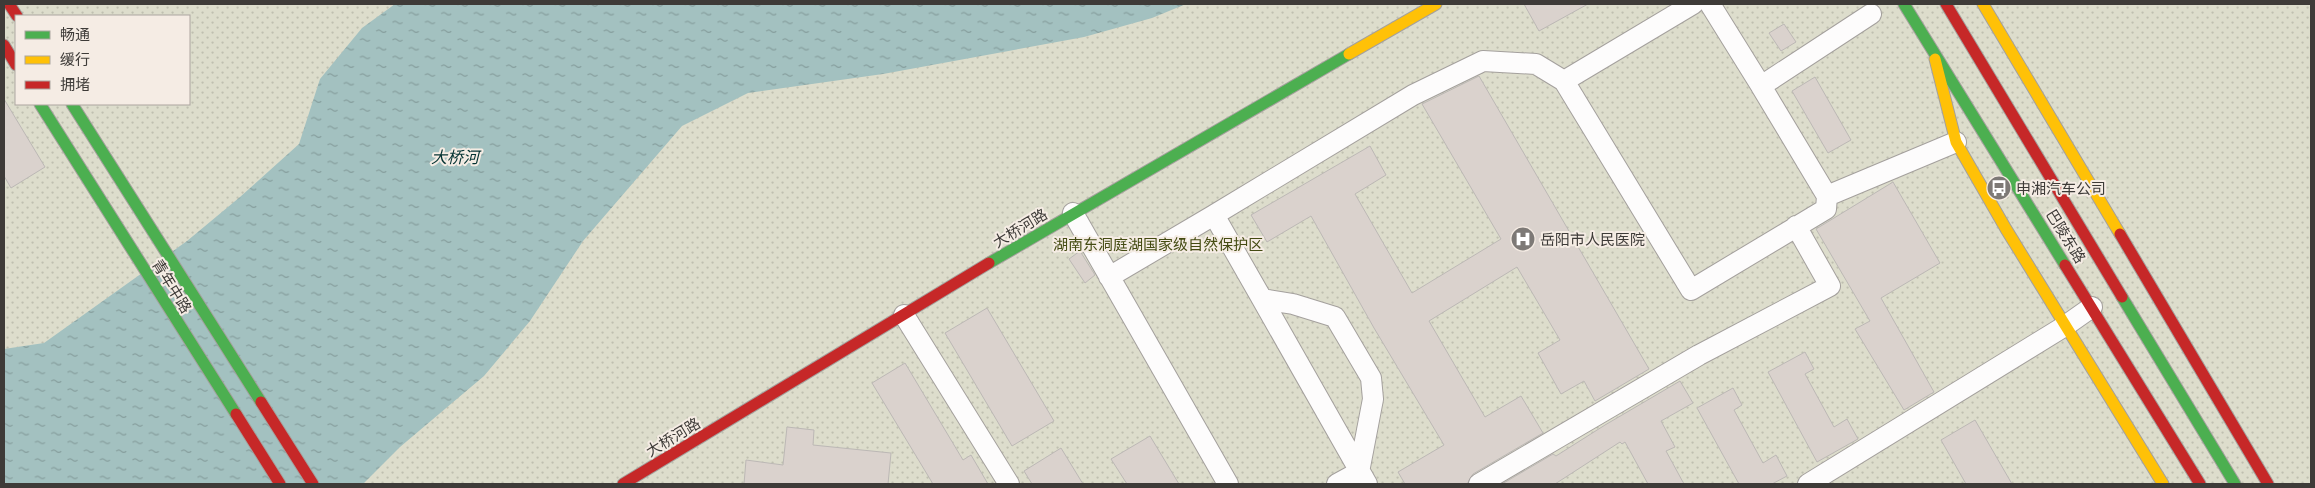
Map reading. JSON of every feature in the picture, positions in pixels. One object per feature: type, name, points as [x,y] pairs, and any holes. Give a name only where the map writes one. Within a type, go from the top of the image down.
[{"type":"main road","points":[[9,4],[16,15]]},
{"type":"main road","name":"大桥河路","points":[[623,484],[1073,213],[1436,4]]},
{"type":"main road","name":"巴陵东路","points":[[1904,4],[2200,484]]},
{"type":"main road","name":"巴陵东路","points":[[1946,4],[2235,484]]},
{"type":"main road","points":[[1983,4],[2268,484]]},
{"type":"main road","points":[[4,45],[15,63]]},
{"type":"main road","points":[[1931,45],[1956,142],[2065,326],[2163,484]]},
{"type":"main road","name":"青年中路","points":[[41,105],[280,484]]},
{"type":"main road","points":[[73,105],[313,484]]},
{"type":"street","points":[[1564,81],[1694,4]]},
{"type":"street","points":[[1109,277],[1413,95],[1483,61],[1536,64],[1564,81],[1692,290],[1826,209],[1827,196],[1710,4]]},
{"type":"street","points":[[1761,86],[1871,14]]},
{"type":"street","points":[[1827,196],[1956,142]]},
{"type":"street","points":[[1073,213],[1228,484]]},
{"type":"street","points":[[1214,215],[1363,478]]},
{"type":"street","points":[[1478,484],[1700,355],[1830,286],[1796,226]]},
{"type":"street","points":[[1262,299],[1293,304],[1335,317],[1371,378],[1373,399],[1363,478]]},
{"type":"street","points":[[1808,484],[2065,326],[2092,307]]},
{"type":"street","points":[[904,315],[1009,484]]},
{"type":"street","points":[[1337,484],[1363,478]]},
{"type":"green space","name":"湖南东洞庭湖国家级自然保护区","points":[[4,4],[2311,4],[2311,484],[4,484]]},
{"type":"water","name":"大桥河","points":[[395,4],[1186,4],[1152,18],[1084,37],[883,74],[748,93],[682,126],[583,241],[530,321],[484,376],[400,447],[363,484],[4,484],[4,349],[44,343],[187,241],[240,197],[299,144],[320,79],[362,28]]},
{"type":"building","points":[[1524,4],[1588,4],[1539,31]]},
{"type":"building","points":[[1784,24],[1796,42],[1781,51],[1769,33]]},
{"type":"building","points":[[1479,76],[1649,369],[1595,401],[1584,381],[1561,394],[1538,353],[1560,340],[1517,267],[1429,321],[1485,417],[1521,396],[1543,433],[1473,474],[1467,484],[1405,484],[1398,472],[1444,445],[1374,328],[1311,216],[1267,242],[1251,215],[1370,146],[1386,175],[1355,194],[1412,293],[1501,239],[1422,104]]},
{"type":"building","points":[[1815,77],[1851,140],[1828,153],[1792,91]]},
{"type":"building","points":[[4,99],[45,167],[11,188],[4,176]]},
{"type":"building","points":[[1893,182],[1940,263],[1881,298],[1934,392],[1904,410],[1855,329],[1870,321],[1816,229]]},
{"type":"building","points":[[1080,251],[1095,275],[1085,283],[1069,259]]},
{"type":"building","points":[[987,308],[1054,421],[1012,446],[945,333]]},
{"type":"building","points":[[1805,352],[1814,369],[1805,374],[1834,427],[1847,419],[1858,439],[1817,462],[1768,372]]},
{"type":"building","points":[[905,363],[963,460],[971,455],[988,484],[933,484],[872,383]]},
{"type":"building","points":[[1680,381],[1693,403],[1661,421],[1675,447],[1666,451],[1684,484],[1648,484],[1625,442],[1622,444],[1620,442],[1555,484],[1502,484],[1553,454],[1556,456]]},
{"type":"building","points":[[1733,388],[1742,405],[1734,410],[1763,463],[1776,455],[1787,476],[1772,484],[1739,484],[1697,408]]},
{"type":"building","points":[[1975,420],[2012,484],[1966,484],[1941,440]]},
{"type":"building","points":[[787,427],[814,430],[813,445],[891,453],[888,484],[744,484],[746,460],[783,465]]},
{"type":"building","points":[[1150,436],[1179,484],[1127,484],[1111,459]]},
{"type":"building","points":[[1061,448],[1083,484],[1032,484],[1024,471]]},
{"type":"traffic: fast","points":[[1904,4],[2065,265]]},
{"type":"traffic: fast","points":[[989,263],[1349,54]]},
{"type":"traffic: fast","points":[[41,105],[236,414]]},
{"type":"traffic: fast","points":[[73,105],[261,402]]},
{"type":"traffic: fast","points":[[2122,297],[2235,484]]},
{"type":"traffic: slow","points":[[1349,54],[1436,4]]},
{"type":"traffic: slow","points":[[1983,4],[2120,234]]},
{"type":"traffic: slow","points":[[1935,59],[1956,142],[2006,229],[2163,484]]},
{"type":"traffic: jam","points":[[9,4],[16,15]]},
{"type":"traffic: jam","points":[[1946,4],[2122,297]]},
{"type":"traffic: jam","points":[[4,45],[15,63]]},
{"type":"traffic: jam","points":[[2120,234],[2268,484]]},
{"type":"traffic: jam","points":[[623,484],[989,263]]},
{"type":"traffic: jam","points":[[2065,265],[2200,484]]},
{"type":"traffic: jam","points":[[261,402],[313,484]]},
{"type":"traffic: jam","points":[[236,414],[280,484]]},
{"type":"place","name":"申湘汽车公司","points":[[1999,188]]},
{"type":"place","name":"岳阳市人民医院","points":[[1523,239]]}]
